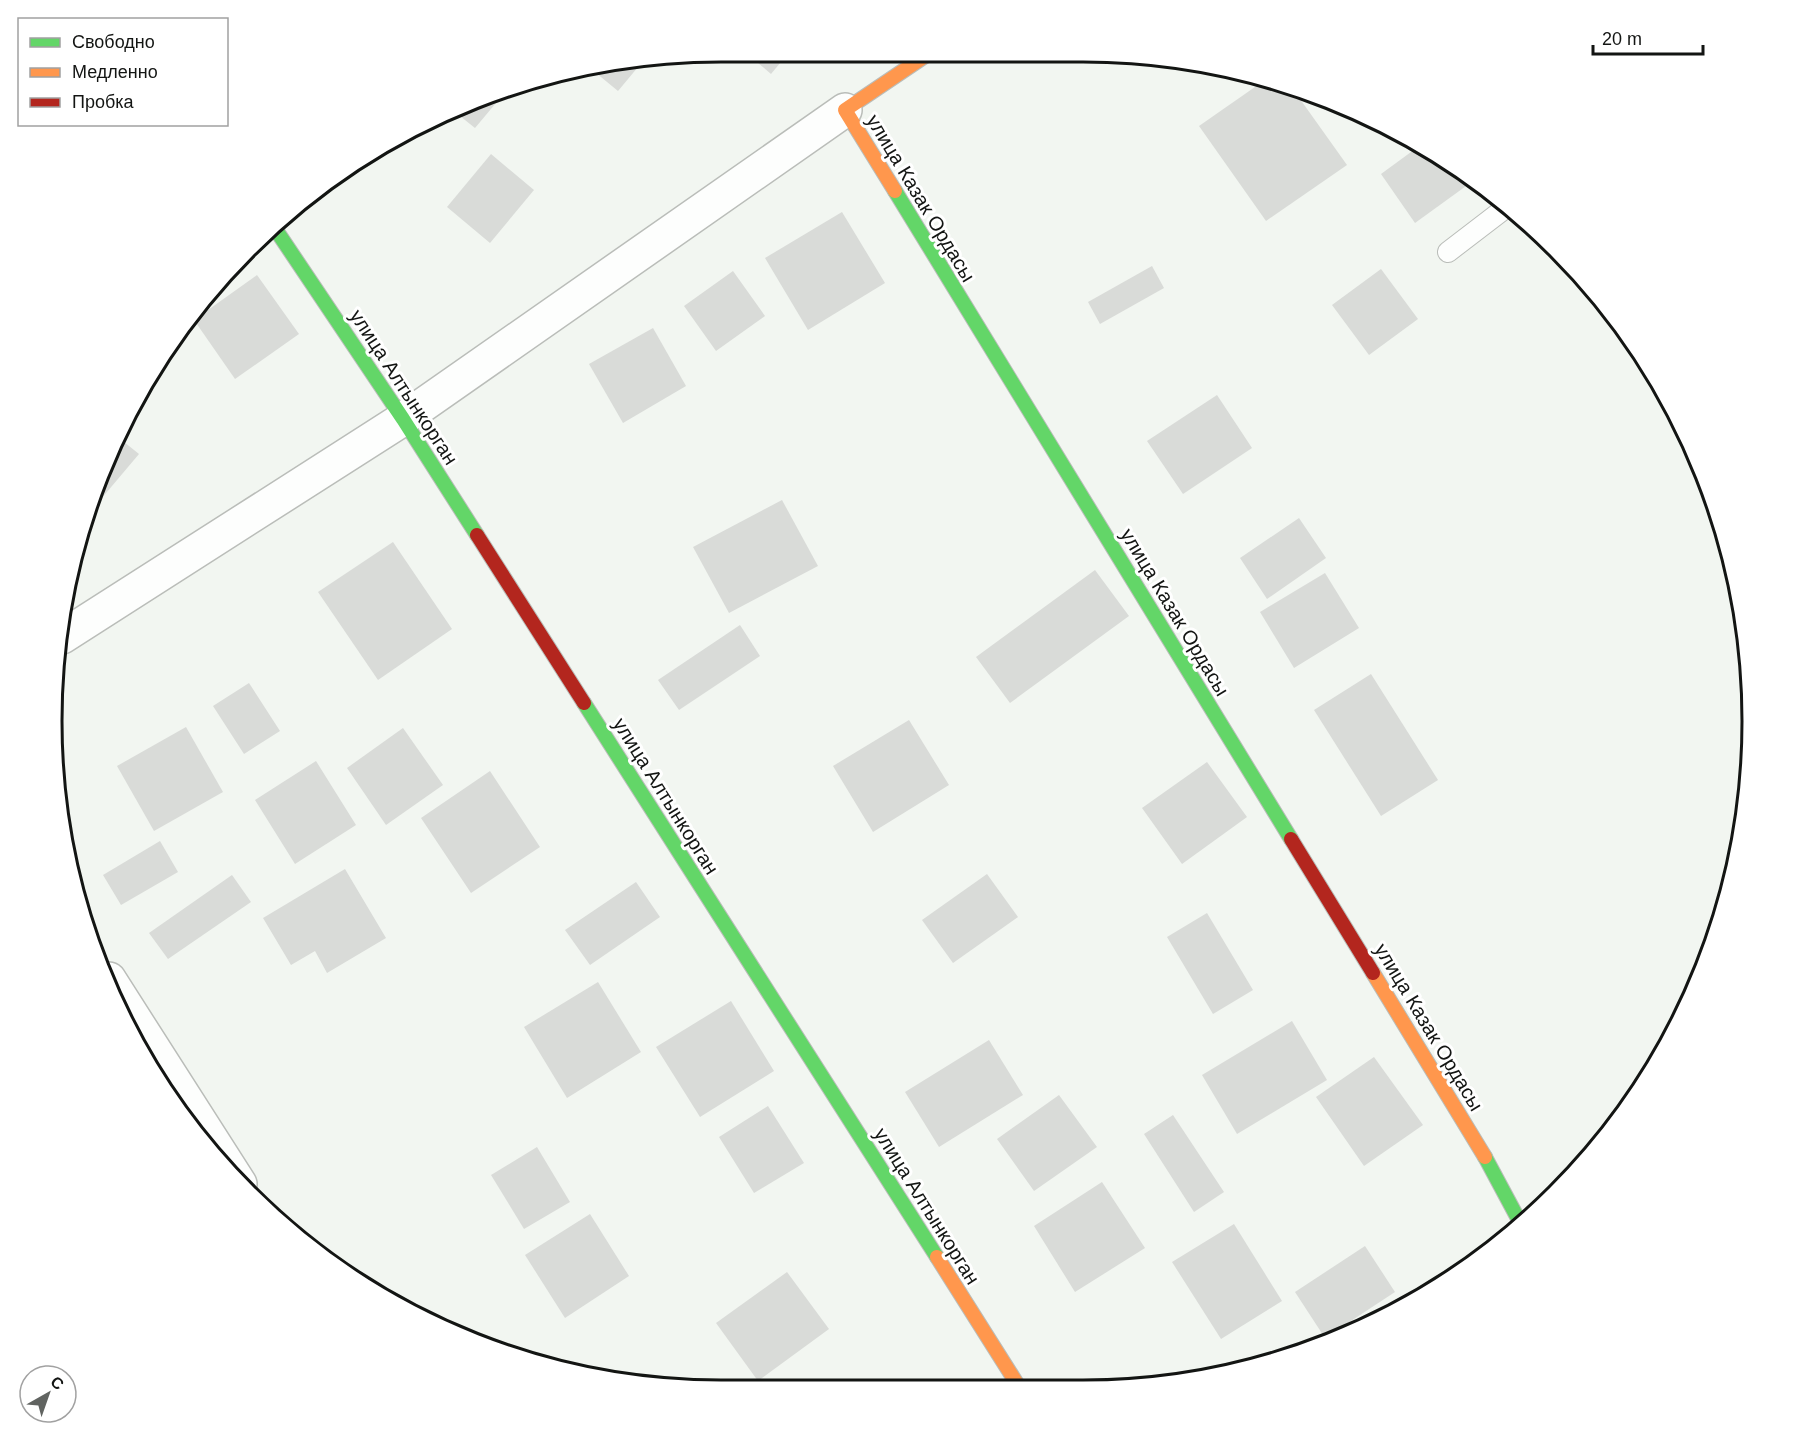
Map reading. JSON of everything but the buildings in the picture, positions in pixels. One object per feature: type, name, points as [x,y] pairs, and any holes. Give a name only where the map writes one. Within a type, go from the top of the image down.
[{"type":"street","name":"улица Казак Ордасы","points":[[916,62],[845,110],[1477,1143],[1517,1217]]},
{"type":"street","points":[[67,634],[403,419],[845,110]]},
{"type":"street","name":"улица Алтынкорган","points":[[278,233],[403,419],[1015,1380]]},
{"type":"street","points":[[128,1009],[210,1137]]},
{"type":"lane","points":[[1448,252],[1500,212]]},
{"type":"traffic: fast","points":[[895,191],[1291,839]]},
{"type":"traffic: fast","points":[[278,233],[403,419],[477,535]]},
{"type":"traffic: fast","points":[[584,703],[937,1257]]},
{"type":"traffic: fast","points":[[1485,1157],[1517,1217]]},
{"type":"traffic: slow","points":[[895,191],[845,110],[916,62]]},
{"type":"traffic: slow","points":[[1373,973],[1485,1157]]},
{"type":"traffic: slow","points":[[937,1257],[1015,1380]]},
{"type":"traffic: jam","points":[[477,535],[584,703]]},
{"type":"traffic: jam","points":[[1291,839],[1373,973]]}]
